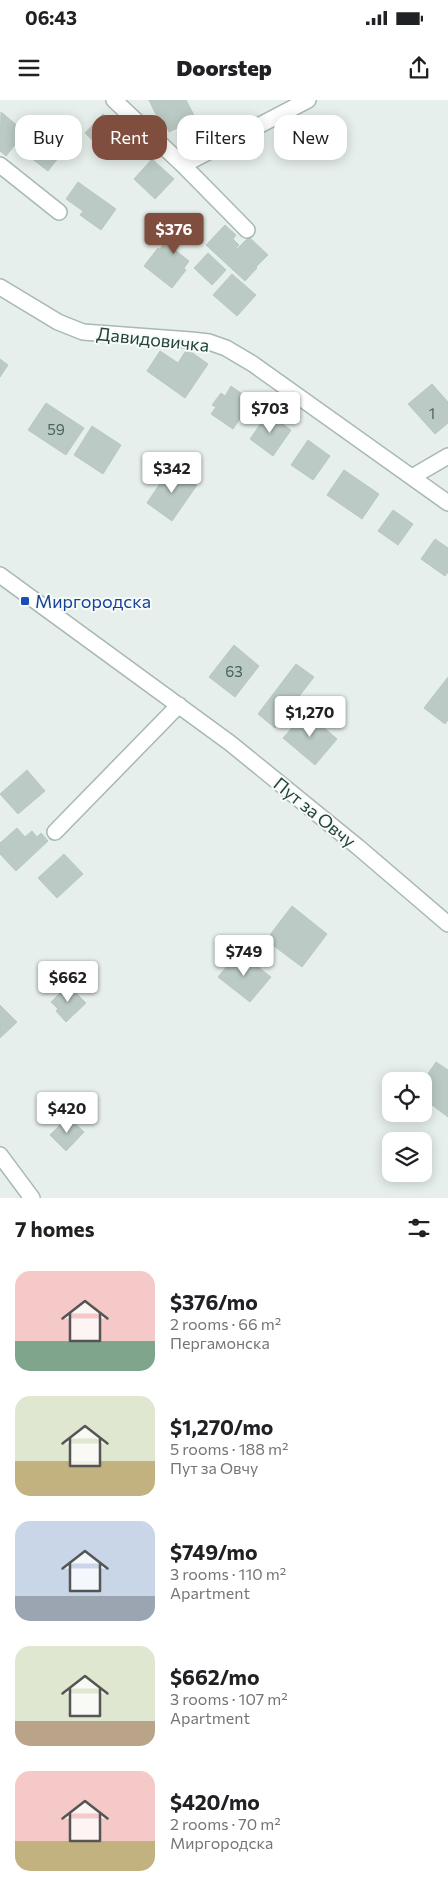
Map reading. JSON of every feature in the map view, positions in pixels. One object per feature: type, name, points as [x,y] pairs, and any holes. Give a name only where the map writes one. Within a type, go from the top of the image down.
[{"type":"street","points":[[114,100],[183,164],[247,230]]},
{"type":"street","points":[[183,164],[308,100]]},
{"type":"street","points":[[0,165],[59,212]]},
{"type":"street","name":"Давидовичка","points":[[0,287],[58,322],[83,332],[209,342],[226,348],[283,385],[448,503]]},
{"type":"street","points":[[412,477],[448,456]]},
{"type":"street","name":"Пут за Овчу","points":[[0,574],[230,742],[325,819],[448,924]]},
{"type":"street","points":[[54,832],[179,706]]},
{"type":"street","points":[[0,1155],[32,1198]]},
{"type":"building","points":[[149,100],[186,100],[194,115],[177,115],[177,128],[169,132],[167,115],[156,115]]},
{"type":"building","points":[[1,112],[15,124],[15,145],[6,156],[0,151]]},
{"type":"building","points":[[92,126],[92,140],[85,133]]},
{"type":"building","points":[[34,160],[57,160],[48,171]]},
{"type":"building","points":[[153,160],[174,179],[155,199],[134,179]]},
{"type":"building","points":[[78,182],[116,209],[101,230],[80,215],[83,211],[66,199]]},
{"type":"building","points":[[225,225],[236,235],[233,239],[239,245],[236,248],[257,268],[245,281],[206,245]]},
{"type":"building","points":[[249,237],[268,255],[256,267],[237,249]]},
{"type":"building","points":[[165,242],[189,261],[184,268],[160,249]]},
{"type":"building","points":[[158,248],[186,270],[172,288],[144,266]]},
{"type":"building","points":[[208,253],[226,270],[212,285],[194,268]]},
{"type":"building","points":[[232,274],[256,295],[237,316],[213,295]]},
{"type":"building","points":[[187,349],[208,364],[185,398],[147,371],[160,351],[178,363]]},
{"type":"building","points":[[0,359],[8,365],[0,377]]},
{"type":"building","points":[[432,384],[448,402],[448,423],[435,434],[408,404]]},
{"type":"building","points":[[231,386],[252,401],[233,429],[211,414],[216,407],[212,405],[221,393],[225,396]]},
{"type":"building","points":[[46,403],[84,428],[66,455],[28,430]]},
{"type":"building","points":[[268,413],[291,430],[273,456],[250,439]]},
{"type":"building","points":[[92,426],[121,445],[103,474],[74,455]]},
{"type":"building","points":[[308,440],[330,456],[313,480],[291,465]]},
{"type":"building","points":[[171,467],[197,485],[172,521],[147,503]]},
{"type":"building","points":[[344,470],[379,494],[362,519],[327,495]]},
{"type":"building","points":[[393,510],[413,524],[398,545],[378,531]]},
{"type":"building","points":[[435,539],[448,548],[448,572],[445,576],[421,559]]},
{"type":"building","points":[[234,645],[259,666],[235,697],[209,677]]},
{"type":"building","points":[[296,664],[314,677],[297,699],[280,685]]},
{"type":"building","points":[[448,677],[448,720],[445,724],[424,708]]},
{"type":"building","points":[[280,685],[297,699],[275,728],[258,714]]},
{"type":"building","points":[[306,712],[337,739],[315,765],[283,738]]},
{"type":"building","points":[[27,770],[45,791],[18,814],[0,794]]},
{"type":"building","points":[[17,828],[25,837],[32,831],[37,837],[41,833],[48,841],[16,871],[0,854],[0,843]]},
{"type":"building","points":[[64,854],[83,874],[57,898],[38,878]]},
{"type":"building","points":[[292,906],[327,934],[302,967],[266,940]]},
{"type":"building","points":[[239,952],[271,977],[250,1002],[218,977]]},
{"type":"building","points":[[68,985],[86,1003],[66,1022],[51,1002]]},
{"type":"building","points":[[0,1005],[17,1022],[0,1038]]},
{"type":"building","points":[[436,1062],[448,1070],[448,1117],[432,1105],[432,1072],[429,1072]]},
{"type":"building","points":[[68,1117],[84,1132],[66,1151],[50,1135]]},
{"type":"place","name":"Миргородска","points":[[25,601]]}]
